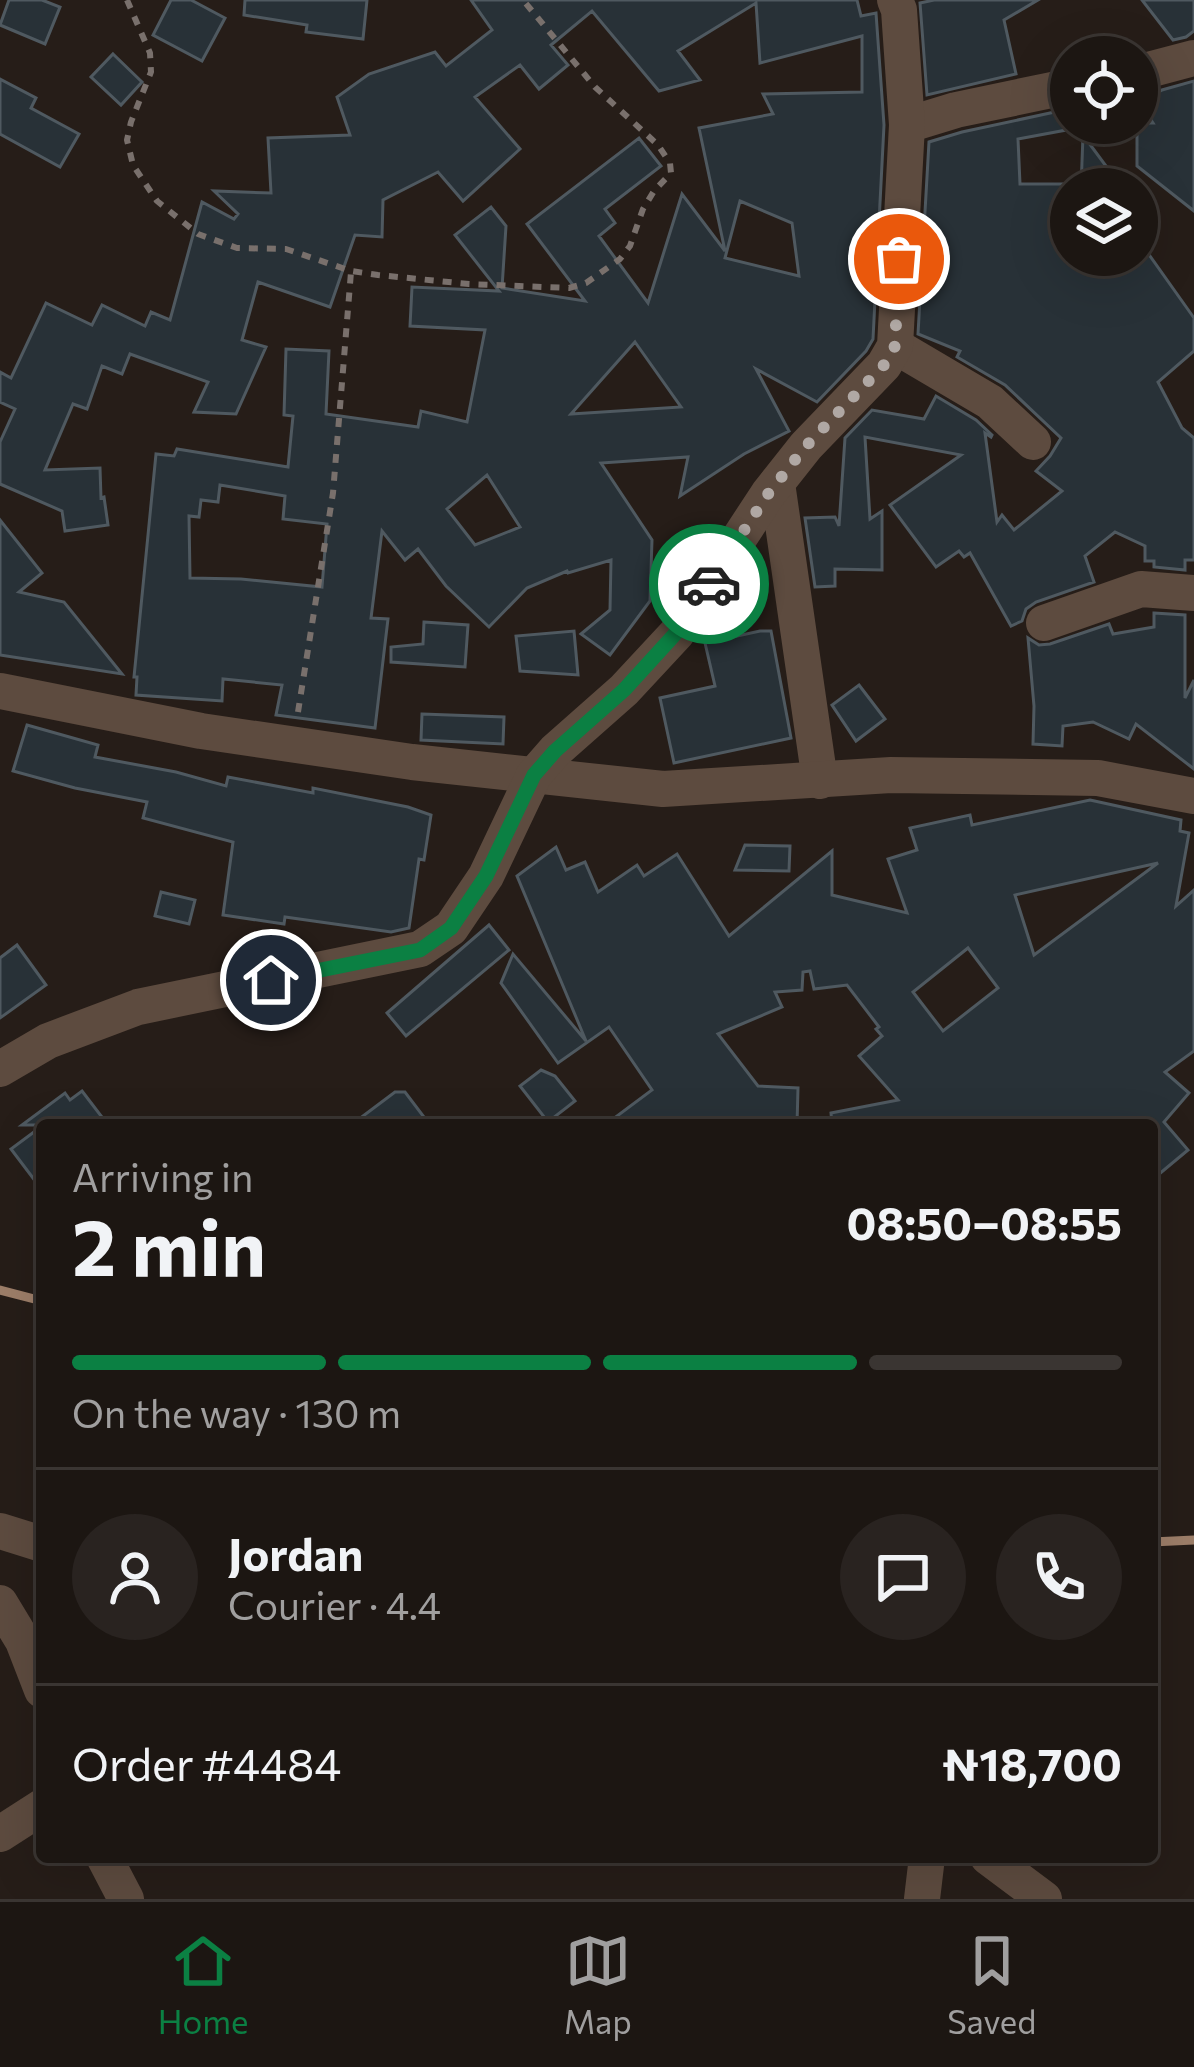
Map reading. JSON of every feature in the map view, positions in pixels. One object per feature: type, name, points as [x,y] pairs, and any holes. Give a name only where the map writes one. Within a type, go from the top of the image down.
[{"type":"street","points":[[0,1069],[48,1041],[137,1007],[420,950],[451,928],[486,876],[534,775],[676,633],[777,483],[884,365],[895,346],[907,125],[896,0]]},
{"type":"street","points":[[1158,67],[1194,58]]},
{"type":"street","points":[[907,125],[1050,90]]},
{"type":"street","points":[[895,346],[990,402],[1033,442]]},
{"type":"street","points":[[777,483],[820,781]]},
{"type":"street","points":[[1044,623],[1141,589],[1194,593]]},
{"type":"street","points":[[0,691],[292,745],[663,789],[891,775],[1098,778],[1194,796]]},
{"type":"street","points":[[0,1532],[36,1542]]},
{"type":"street","points":[[0,1603],[36,1675]]},
{"type":"street","points":[[0,1834],[36,1811]]},
{"type":"street","points":[[107,1863],[126,1899]]},
{"type":"street","points":[[922,1899],[926,1863]]},
{"type":"street","points":[[996,1863],[1044,1899]]},
{"type":"path","points":[[127,0],[150,53],[152,72],[130,122],[127,140],[133,165],[158,201],[198,234],[237,248],[286,249],[351,271],[469,284],[569,288],[586,283],[620,259],[654,191],[670,172],[670,164],[658,145],[595,87],[523,0]]},
{"type":"path","points":[[292,745],[333,493],[351,271]]},
{"type":"building","points":[[9,0],[42,0],[60,7],[45,44],[0,25]]},
{"type":"building","points":[[171,0],[191,0],[225,18],[202,61],[153,35]]},
{"type":"building","points":[[245,0],[367,0],[363,39],[306,32],[307,25],[244,15]]},
{"type":"building","points":[[471,0],[857,0],[861,16],[876,13],[884,125],[873,339],[817,402],[756,369],[789,431],[680,496],[688,457],[601,463],[652,540],[650,601],[610,655],[581,634],[610,610],[611,560],[527,588],[489,627],[446,586],[418,549],[405,560],[382,531],[371,618],[388,619],[375,728],[276,715],[282,685],[223,679],[222,701],[136,695],[156,454],[174,456],[177,449],[288,467],[293,416],[284,415],[286,349],[329,351],[326,414],[418,427],[421,411],[467,422],[485,330],[410,326],[412,287],[499,291],[455,235],[491,207],[506,226],[502,288],[585,301],[527,224],[639,138],[661,166],[605,209],[615,223],[599,236],[648,303],[682,194],[725,251],[699,128],[773,114],[763,94],[862,92],[862,36],[760,63],[756,3],[678,51],[700,80],[659,91],[592,11],[551,45],[568,65],[539,89],[520,65],[475,97],[520,149],[463,201],[438,172],[383,200],[382,237],[355,235],[330,307],[258,282],[242,340],[266,347],[236,414],[194,412],[208,382],[130,354],[122,374],[102,366],[87,409],[73,404],[45,470],[100,468],[108,525],[65,531],[62,511],[0,484],[0,442],[15,409],[0,402],[0,372],[11,378],[46,303],[92,325],[102,305],[145,326],[151,312],[170,320],[202,202],[234,219],[238,214],[214,191],[271,193],[268,138],[350,135],[337,97],[369,74],[435,52],[446,66],[492,30]],"holes":[[[740,201],[792,223],[799,276],[725,258]],[[635,342],[681,407],[571,414]],[[487,475],[520,527],[475,545],[447,509]],[[220,485],[285,496],[283,519],[327,524],[322,587],[190,578],[189,516],[199,517],[201,500],[218,502]]]},
{"type":"building","points":[[1038,0],[1004,20],[1016,74],[927,95],[920,3]]},
{"type":"building","points":[[1142,0],[1194,0],[1194,31],[1173,40]]},
{"type":"building","points":[[113,54],[142,82],[121,105],[91,77]]},
{"type":"building","points":[[0,79],[36,98],[31,108],[79,134],[60,167],[0,134]]},
{"type":"building","points":[[1194,81],[1194,211],[1158,183],[1158,168],[1137,166],[1137,144],[1158,144],[1158,92]]},
{"type":"building","points":[[1050,113],[1050,133],[1018,139],[1020,184],[1050,184],[1050,276],[1158,276],[1158,267],[1194,318],[1194,351],[1158,382],[1182,428],[1194,438],[1194,560],[1185,560],[1185,570],[1154,567],[1154,561],[1145,561],[1145,546],[1115,532],[1085,556],[1094,582],[1036,602],[1026,609],[1022,621],[1011,626],[970,553],[964,557],[959,551],[936,567],[890,505],[961,455],[865,437],[870,519],[882,511],[882,570],[835,569],[835,586],[815,587],[805,518],[835,517],[839,526],[845,438],[872,410],[924,419],[936,396],[992,435],[985,433],[997,522],[1002,515],[1014,530],[1062,491],[1036,471],[1061,438],[1005,385],[957,357],[960,351],[918,334],[929,142]]},
{"type":"building","points":[[1083,144],[1090,144],[1107,168],[1082,168]]},
{"type":"building","points":[[0,520],[42,573],[19,592],[64,602],[122,674],[0,655]]},
{"type":"building","points":[[1154,613],[1185,615],[1185,698],[1194,680],[1194,769],[1136,724],[1129,739],[1093,722],[1063,726],[1062,746],[1033,744],[1028,638],[1039,645],[1109,624],[1113,634],[1154,627]]},
{"type":"building","points":[[424,622],[468,625],[465,667],[391,662],[391,647],[423,644]]},
{"type":"building","points":[[574,631],[578,675],[520,671],[516,636]]},
{"type":"building","points":[[771,631],[791,738],[674,763],[660,698],[715,686],[705,643]]},
{"type":"building","points":[[859,685],[885,719],[856,741],[832,705]]},
{"type":"building","points":[[422,714],[504,717],[503,744],[421,740]]},
{"type":"building","points":[[27,725],[98,745],[95,757],[226,786],[228,777],[313,793],[313,788],[431,815],[409,928],[391,932],[285,917],[284,924],[223,915],[233,842],[143,818],[147,802],[13,771]]},
{"type":"building","points":[[1090,800],[1181,820],[1180,831],[1189,833],[1176,906],[1194,890],[1194,1051],[1165,1072],[1189,1093],[1164,1122],[1188,1150],[1158,1175],[1158,1119],[832,1119],[831,1113],[898,1100],[859,1056],[882,1036],[879,1027],[847,985],[814,989],[810,971],[803,972],[802,990],[775,992],[782,1007],[718,1034],[758,1086],[798,1088],[797,1119],[613,1119],[652,1090],[609,1027],[558,1063],[501,983],[513,954],[586,1041],[517,876],[556,847],[566,870],[585,862],[598,892],[637,865],[644,876],[677,854],[729,936],[832,851],[832,895],[907,913],[888,859],[917,850],[910,828],[970,815],[972,825]],"holes":[[[1158,863],[1034,955],[1015,895]],[[968,948],[998,988],[943,1031],[913,992]]]},
{"type":"building","points":[[745,845],[790,846],[789,871],[735,870]]},
{"type":"building","points":[[161,892],[195,900],[189,924],[155,916]]},
{"type":"building","points":[[489,925],[509,950],[406,1036],[387,1013]]},
{"type":"building","points":[[17,945],[46,985],[0,1018],[0,958]]},
{"type":"building","points":[[541,1070],[555,1076],[575,1101],[546,1119],[520,1086]]},
{"type":"building","points":[[82,1091],[103,1119],[36,1119],[36,1125],[22,1125],[65,1093],[70,1100]]},
{"type":"building","points":[[395,1092],[405,1092],[425,1119],[359,1119]]},
{"type":"building","points":[[36,1130],[36,1182],[11,1149]]},
{"type":"waterway","points":[[0,1290],[36,1299]]},
{"type":"waterway","points":[[1158,1542],[1194,1540]]},
{"type":"way so far","points":[[709,584],[806,446],[884,365],[895,346],[899,259]]},
{"type":"route","points":[[271,980],[420,950],[451,928],[486,876],[534,775],[624,690],[676,633],[709,584]]}]
